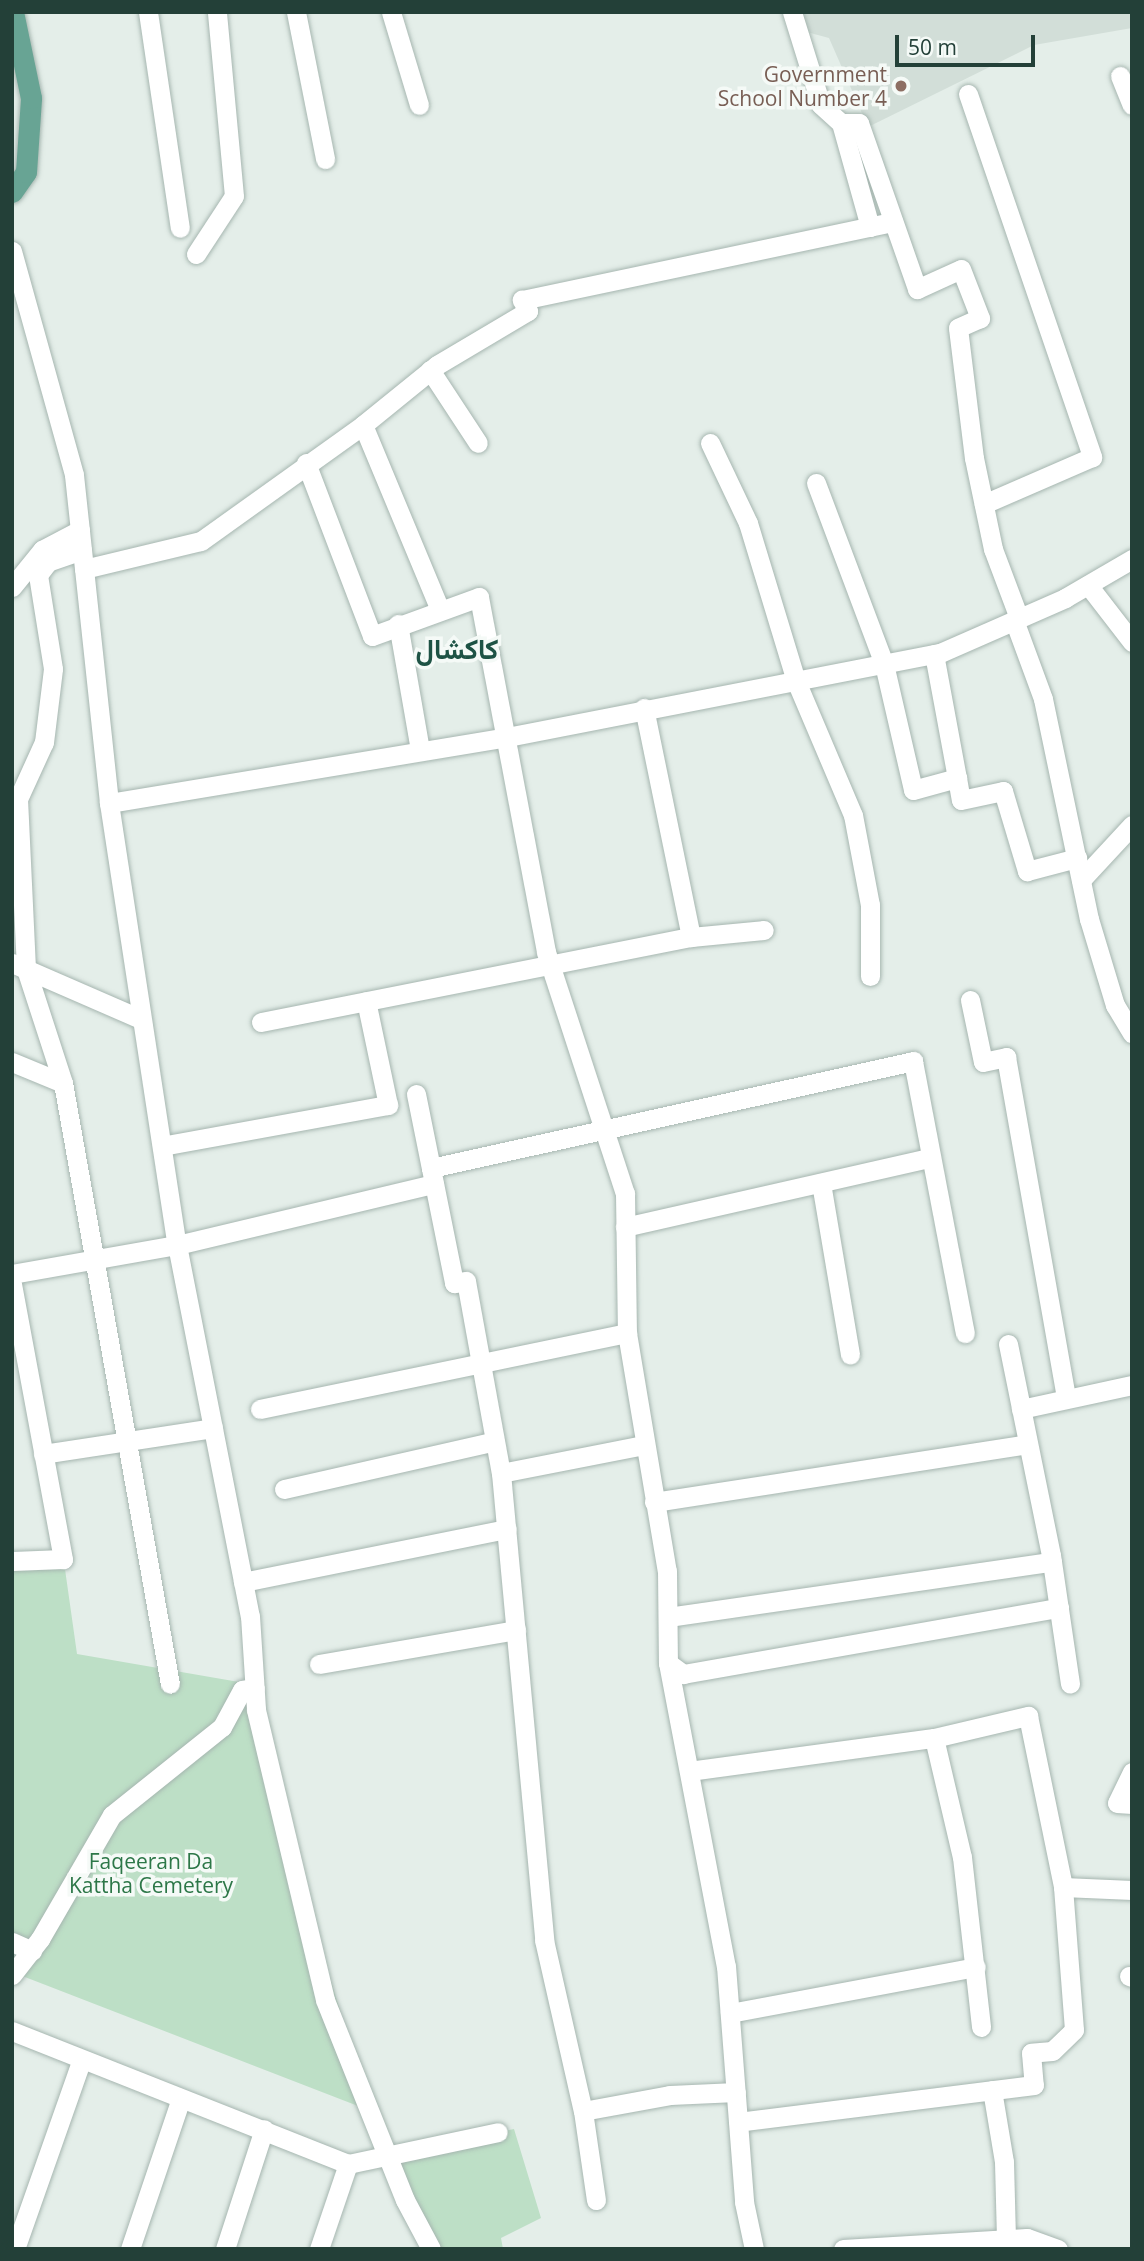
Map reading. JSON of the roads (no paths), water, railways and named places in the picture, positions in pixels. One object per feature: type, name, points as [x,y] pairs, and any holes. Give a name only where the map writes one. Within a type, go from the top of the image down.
[{"type":"main road","points":[[12,192],[26,172],[31,98],[13,12]]},
{"type":"street","points":[[148,12],[180,228]]},
{"type":"street","points":[[196,254],[234,196],[217,12]]},
{"type":"street","points":[[296,12],[325,159]]},
{"type":"street","points":[[391,12],[418,105]]},
{"type":"street","points":[[792,12],[821,105],[841,123],[870,227]]},
{"type":"street","points":[[1120,76],[1132,104]]},
{"type":"street","points":[[968,94],[1092,457],[984,503]]},
{"type":"street","points":[[841,123],[859,123],[917,289],[961,269],[980,318],[958,328],[993,549],[1042,698],[1081,880],[1115,1005],[1132,1032]]},
{"type":"street","points":[[12,587],[42,550],[82,550],[201,541],[306,463],[363,425],[430,370],[528,311],[522,300],[893,222]]},
{"type":"street","points":[[12,251],[74,475],[108,803],[177,1245],[243,1582],[255,1688],[325,2000],[386,2153],[432,2249]]},
{"type":"street","points":[[430,370],[478,443]]},
{"type":"street","points":[[363,425],[440,610]]},
{"type":"street","points":[[710,443],[748,523],[796,681],[853,815],[870,905],[870,976]]},
{"type":"street","points":[[306,463],[372,636],[398,624],[479,597],[553,967],[625,1193],[627,1333],[667,1571],[668,1663],[730,2013],[744,2202],[754,2249]]},
{"type":"street","points":[[816,483],[884,664],[912,790],[957,778]]},
{"type":"street","points":[[82,550],[48,562],[38,575],[53,669],[44,742],[15,799],[19,966],[63,1083],[97,1259],[170,1685]]},
{"type":"street","points":[[108,803],[507,737],[644,708],[933,654],[1017,619],[1132,559]]},
{"type":"street","points":[[1088,584],[1132,642]]},
{"type":"street","points":[[398,624],[420,750]]},
{"type":"street","points":[[933,654],[961,800],[1003,791],[1027,871],[1077,858]]},
{"type":"street","points":[[644,708],[691,937]]},
{"type":"street","points":[[1081,880],[1132,825]]},
{"type":"street","points":[[261,1022],[553,967],[691,937],[764,930]]},
{"type":"street","points":[[19,966],[141,1019]]},
{"type":"street","points":[[970,1000],[983,1062],[1006,1057],[1066,1399]]},
{"type":"street","points":[[162,1146],[388,1105],[366,1001]]},
{"type":"street","points":[[12,1274],[177,1245],[604,1132],[913,1061],[928,1158],[965,1333]]},
{"type":"street","points":[[12,1062],[63,1083]]},
{"type":"street","points":[[416,1094],[454,1283],[466,1282],[501,1473],[544,1940],[583,2111],[596,2200]]},
{"type":"street","points":[[625,1227],[928,1158]]},
{"type":"street","points":[[821,1183],[850,1356]]},
{"type":"street","points":[[12,1283],[64,1559],[12,1561]]},
{"type":"street","points":[[260,1409],[627,1333]]},
{"type":"street","points":[[1008,1344],[1052,1562],[1070,1684]]},
{"type":"street","points":[[1021,1409],[1132,1385]]},
{"type":"street","points":[[43,1454],[213,1428]]},
{"type":"street","points":[[284,1489],[495,1441]]},
{"type":"street","points":[[654,1502],[1028,1444]]},
{"type":"street","points":[[501,1473],[644,1445]]},
{"type":"street","points":[[243,1582],[507,1529]]},
{"type":"street","points":[[668,1617],[1052,1562]]},
{"type":"street","points":[[668,1663],[684,1674],[1059,1608]]},
{"type":"street","points":[[319,1664],[516,1630]]},
{"type":"street","points":[[12,1975],[32,1951],[113,1815],[222,1727],[242,1690],[255,1688]]},
{"type":"street","points":[[689,1771],[934,1738],[1028,1716],[1063,1886],[1074,2030],[1052,2051],[1031,2053],[1034,2085],[738,2122]]},
{"type":"street","points":[[934,1738],[962,1857],[981,2027]]},
{"type":"street","points":[[1132,1772],[1117,1803],[1132,1804]]},
{"type":"street","points":[[1063,1886],[1132,1890]]},
{"type":"street","points":[[12,1942],[32,1951]]},
{"type":"street","points":[[730,2013],[976,1967]]},
{"type":"street","points":[[12,2031],[348,2164],[358,2166],[386,2153],[498,2132]]},
{"type":"street","points":[[15,2249],[82,2059]]},
{"type":"street","points":[[992,2090],[1004,2162],[1006,2239]]},
{"type":"street","points":[[583,2111],[670,2095],[736,2092]]},
{"type":"street","points":[[130,2249],[181,2098]]},
{"type":"street","points":[[225,2249],[264,2129]]},
{"type":"street","points":[[319,2249],[348,2164]]},
{"type":"street","points":[[843,2249],[1027,2238],[1058,2249]]},
{"type":"place","name":"Government School Number 4","points":[[901,86]]},
{"type":"district","name":"کاکشال","points":[[457,648]]},
{"type":"park label","name":"Faqeeran Da Kattha Cemetery","points":[[151,1873]]}]
